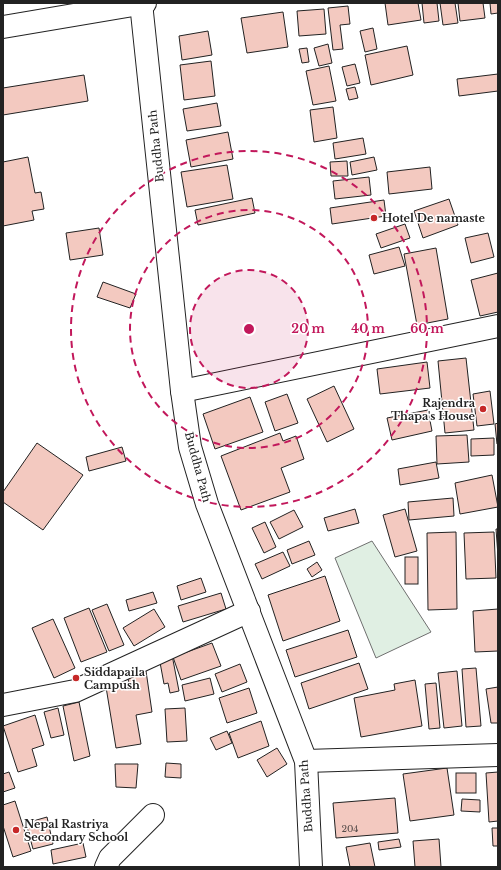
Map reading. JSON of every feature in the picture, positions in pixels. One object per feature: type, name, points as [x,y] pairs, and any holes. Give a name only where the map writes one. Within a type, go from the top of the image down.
[{"type":"street","points":[[3,27],[142,3]]},
{"type":"street","name":"Buddha Path","points":[[142,3],[182,391],[190,447],[207,504],[306,761],[311,867]]},
{"type":"street","points":[[182,391],[498,326]]},
{"type":"street","points":[[3,705],[75,691],[249,611]]},
{"type":"street","points":[[306,761],[498,755]]},
{"type":"street","points":[[106,867],[110,858],[153,815]]},
{"type":"green space","points":[[372,541],[431,632],[376,658],[335,558]]},
{"type":"building","points":[[385,3],[418,3],[421,20],[388,25]]},
{"type":"building","points":[[422,3],[437,3],[439,21],[424,23]]},
{"type":"building","points":[[440,3],[455,3],[458,23],[443,25]]},
{"type":"building","points":[[458,3],[483,3],[485,18],[460,21]]},
{"type":"building","points":[[490,3],[498,3],[498,13],[491,14]]},
{"type":"building","points":[[348,6],[350,24],[340,25],[343,49],[333,50],[328,8]]},
{"type":"building","points":[[324,9],[326,34],[299,36],[297,11]]},
{"type":"building","points":[[283,12],[288,47],[247,53],[241,18]]},
{"type":"building","points":[[373,28],[377,49],[365,52],[360,31]]},
{"type":"building","points":[[208,31],[212,55],[182,60],[179,36]]},
{"type":"building","points":[[328,44],[332,63],[319,66],[314,48]]},
{"type":"building","points":[[407,46],[413,75],[371,85],[365,55]]},
{"type":"building","points":[[307,48],[309,62],[302,63],[299,49]]},
{"type":"building","points":[[211,61],[215,96],[184,100],[180,65]]},
{"type":"building","points":[[355,64],[360,83],[347,86],[342,67]]},
{"type":"building","points":[[329,66],[336,101],[313,105],[306,71]]},
{"type":"building","points":[[498,74],[498,91],[459,96],[457,79]]},
{"type":"building","points":[[84,75],[88,101],[3,115],[3,88]]},
{"type":"building","points":[[355,87],[358,98],[349,100],[346,89]]},
{"type":"building","points":[[217,103],[221,126],[187,131],[183,109]]},
{"type":"building","points":[[333,107],[337,138],[314,142],[310,110]]},
{"type":"building","points":[[228,132],[233,159],[191,167],[186,140]]},
{"type":"building","points":[[363,138],[366,154],[335,159],[333,143]]},
{"type":"building","points":[[28,157],[35,193],[41,192],[44,209],[32,211],[34,220],[3,226],[3,162]]},
{"type":"building","points":[[374,157],[377,170],[352,175],[350,162]]},
{"type":"building","points":[[347,161],[348,176],[331,176],[330,162]]},
{"type":"building","points":[[227,165],[233,199],[187,207],[181,172]]},
{"type":"building","points":[[430,167],[432,189],[389,194],[387,172]]},
{"type":"building","points":[[369,177],[371,195],[335,199],[333,181]]},
{"type":"building","points":[[252,198],[255,213],[198,225],[195,210]]},
{"type":"building","points":[[449,199],[458,225],[423,238],[414,211]]},
{"type":"building","points":[[384,200],[386,216],[332,224],[330,208]]},
{"type":"building","points":[[405,224],[410,238],[381,248],[376,234]]},
{"type":"building","points":[[99,228],[103,255],[70,260],[66,233]]},
{"type":"building","points":[[488,233],[494,257],[471,263],[465,238]]},
{"type":"building","points":[[399,247],[405,266],[374,274],[369,255]]},
{"type":"building","points":[[436,248],[448,319],[417,325],[404,254]]},
{"type":"building","points":[[498,273],[498,312],[480,316],[471,280]]},
{"type":"building","points":[[103,282],[136,294],[130,308],[97,297]]},
{"type":"building","points":[[466,358],[474,430],[445,433],[438,361]]},
{"type":"building","points":[[427,362],[430,388],[380,394],[377,369]]},
{"type":"building","points":[[334,386],[354,429],[327,442],[307,399]]},
{"type":"building","name":"Rajendra Thapa's House","points":[[490,391],[494,424],[477,426],[473,394]]},
{"type":"building","points":[[287,394],[298,423],[275,431],[265,402]]},
{"type":"building","points":[[250,397],[263,432],[215,449],[203,414]]},
{"type":"building","points":[[428,410],[432,431],[392,440],[387,418]]},
{"type":"building","points":[[498,423],[498,444],[497,444],[495,424]]},
{"type":"building","points":[[280,433],[283,441],[296,436],[304,459],[281,468],[290,492],[241,510],[221,456]]},
{"type":"building","points":[[467,435],[469,462],[437,464],[436,436]]},
{"type":"building","points":[[494,438],[494,455],[471,456],[471,439]]},
{"type":"building","points":[[37,443],[83,475],[43,530],[3,502],[3,492]]},
{"type":"building","points":[[122,447],[126,461],[89,471],[86,457]]},
{"type":"building","points":[[436,462],[439,478],[400,485],[398,469]]},
{"type":"building","points":[[492,475],[498,507],[460,514],[455,483]]},
{"type":"building","points":[[453,498],[454,516],[409,520],[408,502]]},
{"type":"building","points":[[355,509],[359,523],[328,531],[324,518]]},
{"type":"building","points":[[405,509],[417,551],[395,557],[383,515]]},
{"type":"building","points":[[294,510],[303,527],[279,539],[270,522]]},
{"type":"building","points":[[265,522],[276,547],[264,553],[252,528]]},
{"type":"building","points":[[496,529],[498,529],[498,556]]},
{"type":"building","points":[[456,532],[457,609],[428,610],[427,533]]},
{"type":"building","points":[[494,532],[496,578],[466,579],[464,533]]},
{"type":"building","points":[[309,541],[315,555],[292,564],[287,550]]},
{"type":"building","points":[[283,552],[290,566],[262,579],[255,564]]},
{"type":"building","points":[[405,557],[418,557],[418,584],[405,584]]},
{"type":"building","points":[[317,562],[322,570],[312,577],[307,569]]},
{"type":"building","points":[[325,576],[340,621],[283,641],[268,595]]},
{"type":"building","points":[[201,578],[206,592],[181,600],[177,586]]},
{"type":"building","points":[[153,592],[157,603],[129,611],[126,600]]},
{"type":"building","points":[[221,593],[226,609],[183,622],[178,606]]},
{"type":"building","points":[[107,604],[124,645],[109,651],[92,610]]},
{"type":"building","points":[[89,608],[107,652],[81,662],[64,618]]},
{"type":"building","points":[[154,609],[165,627],[134,646],[123,628]]},
{"type":"building","points":[[498,609],[498,651],[475,652],[473,611]]},
{"type":"building","points":[[53,619],[75,668],[54,678],[32,628]]},
{"type":"building","points":[[348,630],[357,657],[295,677],[286,650]]},
{"type":"building","points":[[212,643],[221,666],[181,680],[173,657]]},
{"type":"building","points":[[172,655],[179,691],[170,693],[168,683],[164,684],[159,657]]},
{"type":"building","points":[[359,663],[368,689],[309,709],[301,683]]},
{"type":"building","points":[[240,664],[247,682],[222,692],[215,674]]},
{"type":"building","points":[[476,668],[481,726],[466,727],[462,669]]},
{"type":"building","points":[[146,671],[152,712],[136,715],[141,744],[116,748],[106,687],[129,683],[127,675]]},
{"type":"building","points":[[457,671],[462,726],[444,728],[438,673]]},
{"type":"building","points":[[210,678],[214,694],[185,701],[182,685]]},
{"type":"building","points":[[415,680],[422,726],[361,737],[354,698],[395,690],[394,684]]},
{"type":"building","points":[[436,683],[440,728],[429,729],[425,684]]},
{"type":"building","points":[[498,687],[498,723],[491,723],[486,689]]},
{"type":"building","points":[[249,688],[257,713],[227,723],[219,698]]},
{"type":"building","points":[[79,702],[90,756],[74,761],[63,706]]},
{"type":"building","points":[[58,708],[64,735],[51,738],[44,712]]},
{"type":"building","points":[[185,708],[187,741],[167,742],[165,709]]},
{"type":"building","points":[[35,715],[44,745],[32,749],[37,766],[18,772],[3,726]]},
{"type":"building","points":[[261,721],[269,746],[238,758],[229,733]]},
{"type":"building","points":[[227,731],[232,743],[216,750],[210,738]]},
{"type":"building","points":[[277,748],[287,764],[267,777],[257,760]]},
{"type":"building","points":[[166,763],[181,764],[181,778],[165,777]]},
{"type":"building","points":[[115,764],[138,764],[136,788],[116,787]]},
{"type":"building","points":[[447,768],[454,815],[410,821],[403,774]]},
{"type":"building","points":[[9,772],[15,788],[3,792],[3,774]]},
{"type":"building","points":[[498,772],[498,821],[489,822],[486,773]]},
{"type":"building","points":[[456,773],[476,773],[476,793],[456,793]]},
{"type":"building","points":[[395,798],[398,833],[336,838],[333,803]]},
{"type":"building","points":[[462,799],[480,800],[480,812],[461,811]]},
{"type":"building","points":[[15,801],[31,851],[13,857],[3,826],[3,805]]},
{"type":"building","points":[[47,817],[53,844],[33,849],[26,823]]},
{"type":"building","points":[[492,828],[498,828],[498,846],[493,846]]},
{"type":"building","points":[[399,839],[401,847],[379,850],[378,842]]},
{"type":"building","points":[[439,839],[441,867],[415,867],[413,841]]},
{"type":"building","points":[[83,843],[86,857],[53,864],[51,850]]},
{"type":"building","points":[[370,843],[375,867],[350,867],[346,847]]},
{"type":"place","name":"Hotel De namaste","points":[[374,218]]},
{"type":"place","name":"Rajendra Thapa's House","points":[[483,409]]},
{"type":"place","name":"Siddapaila Campush","points":[[76,678]]},
{"type":"place","name":"Nepal Rastriya Secondary School","points":[[16,830]]}]
